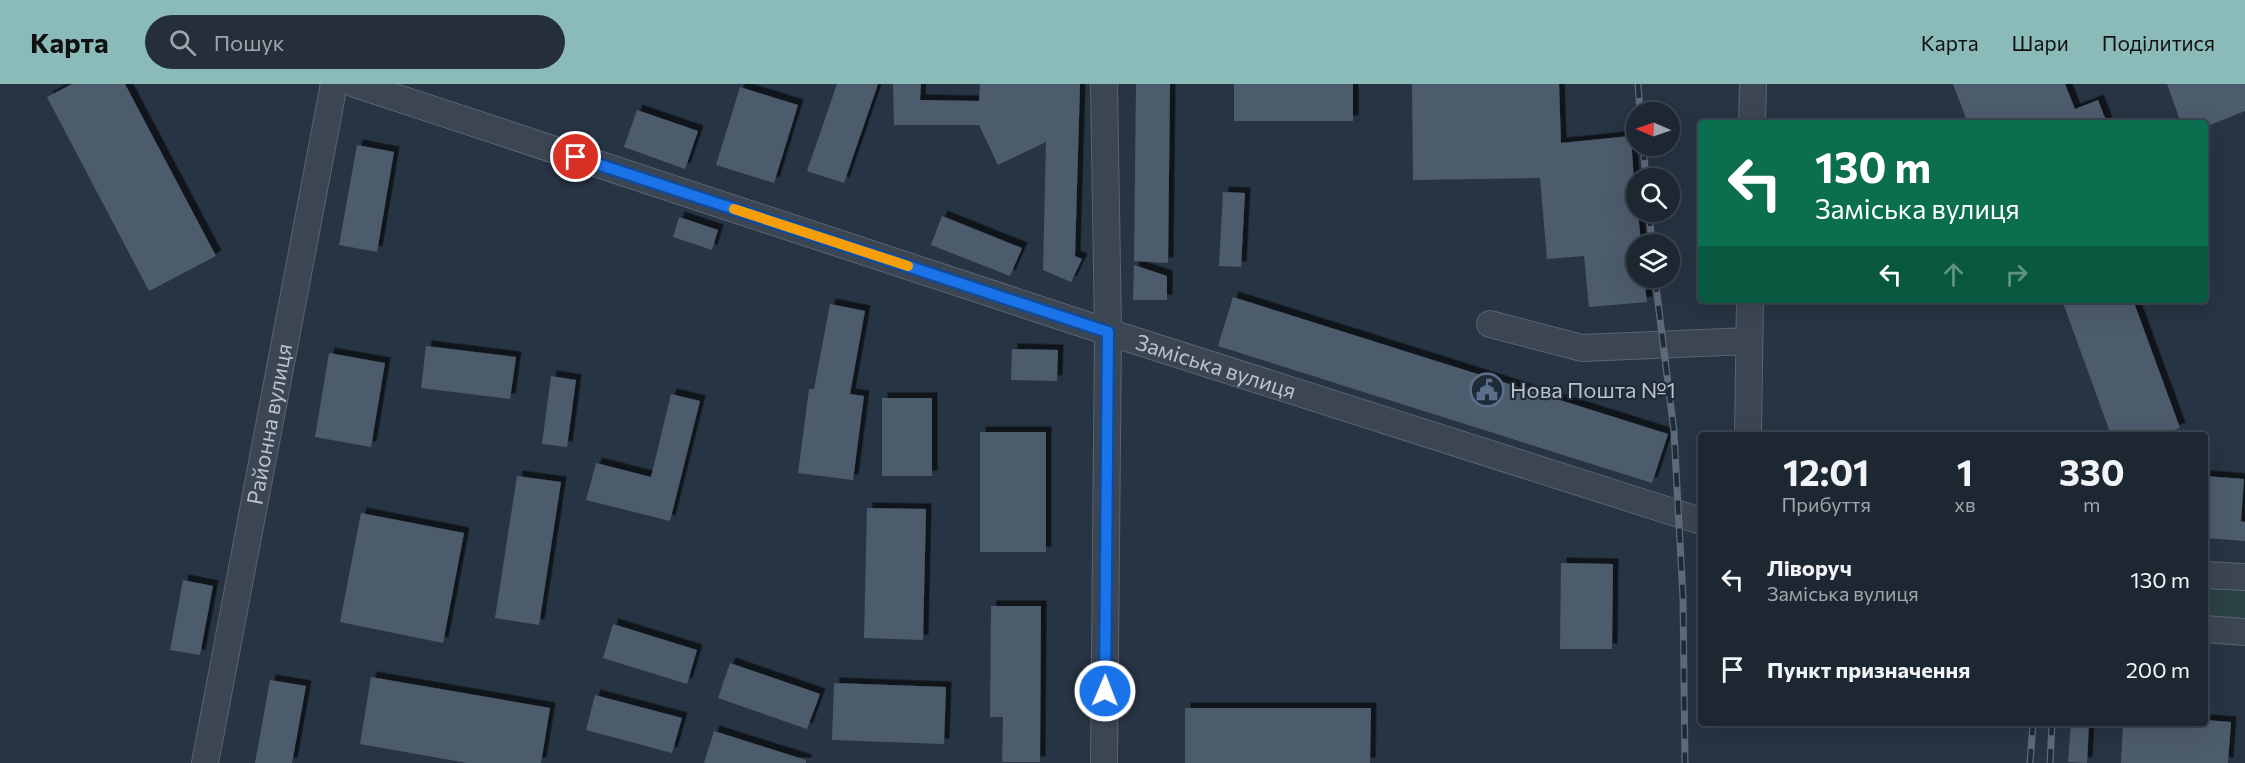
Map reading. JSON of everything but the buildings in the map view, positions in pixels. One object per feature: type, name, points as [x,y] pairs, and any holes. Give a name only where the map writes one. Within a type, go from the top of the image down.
[{"type":"street","name":"Районна вулиця","points":[[206,763],[334,84]]},
{"type":"street","name":"Заміська вулиця","points":[[355,84],[1108,332],[1698,520]]},
{"type":"street","points":[[1104,84],[1108,332],[1104,763]]},
{"type":"street","points":[[1752,120],[1753,84]]},
{"type":"street","points":[[1748,432],[1749,303]]},
{"type":"street","points":[[1490,324],[1582,348],[1749,341]]},
{"type":"street","points":[[1749,383],[1756,414],[1764,432]]},
{"type":"street","points":[[2208,575],[2245,578]]},
{"type":"street","points":[[2208,630],[2245,632]]},
{"type":"green space","points":[[2208,586],[2245,589],[2245,623],[2208,620]]},
{"type":"railway","points":[[1638,84],[1639,102]]},
{"type":"railway","points":[[1644,156],[1645,168]]},
{"type":"railway","points":[[1650,222],[1651,234]]},
{"type":"railway","points":[[1656,288],[1674,432],[1683,598],[1685,763]]},
{"type":"railway","points":[[2030,763],[2033,726]]},
{"type":"railway","points":[[2050,763],[2052,726]]},
{"type":"slow traffic","points":[[734,209],[908,266]]},
{"type":"place","name":"Нова Пошта №1","points":[[1487,390]]},
{"type":"route","points":[[576,157],[1108,332],[1105,691]]}]
